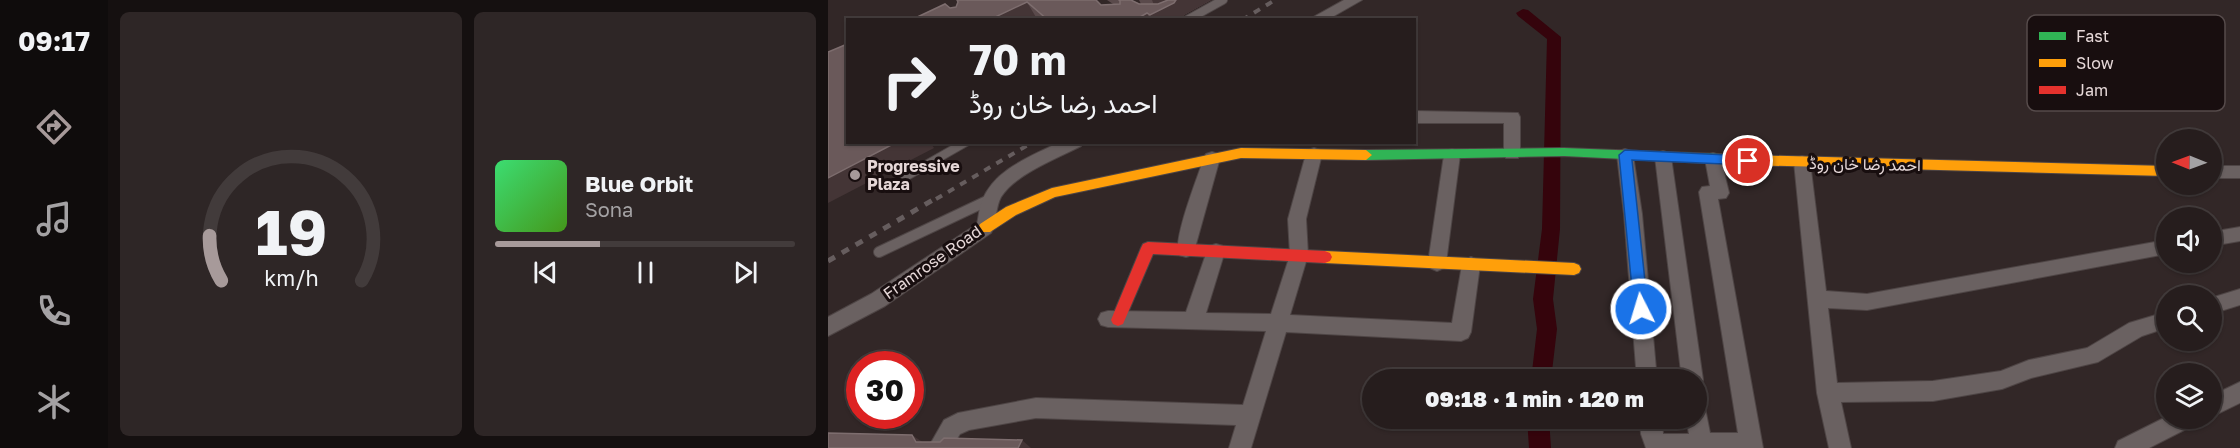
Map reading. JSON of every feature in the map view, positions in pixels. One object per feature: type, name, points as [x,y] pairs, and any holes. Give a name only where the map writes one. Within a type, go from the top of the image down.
[{"type":"street","points":[[1319,18],[1355,0]]},
{"type":"street","points":[[1416,117],[1512,117],[1512,154]]},
{"type":"street","points":[[991,199],[1002,182],[1071,144]]},
{"type":"street","name":"احمد رضا خان روڈ","points":[[985,228],[1011,211],[1052,193],[1241,153],[1452,155],[1564,152],[1802,162],[2156,171]]},
{"type":"street","points":[[1240,448],[1299,255],[1297,219],[1314,154]]},
{"type":"street","points":[[1437,263],[1452,155]]},
{"type":"street","points":[[1625,155],[1633,214],[1646,369]]},
{"type":"street","points":[[1663,157],[1691,369]]},
{"type":"street","points":[[1186,250],[1191,223],[1212,158]]},
{"type":"street","points":[[1652,429],[1657,447],[1701,444],[1751,446],[1708,192],[1720,193],[1713,159]]},
{"type":"street","points":[[1802,162],[1828,393],[1840,448]]},
{"type":"street","points":[[2222,172],[2240,172]]},
{"type":"street","name":"Framrose Road","points":[[828,327],[878,300],[985,228],[991,199]]},
{"type":"street","points":[[2222,237],[2240,234]]},
{"type":"street","points":[[1471,265],[1461,332],[1278,323],[1112,319],[1148,248],[1574,269]]},
{"type":"street","points":[[1816,299],[1867,302],[2156,249]]},
{"type":"street","points":[[1193,321],[1216,251]]},
{"type":"street","points":[[2222,303],[2240,297]]},
{"type":"street","points":[[1828,393],[1933,391],[2002,380],[2029,369],[2091,356],[2136,329],[2156,323]]},
{"type":"street","points":[[2222,401],[2240,392]]},
{"type":"street","points":[[939,448],[952,427],[966,420],[1036,408],[1250,415]]},
{"type":"street","points":[[1699,429],[1701,444]]},
{"type":"street","points":[[2126,448],[2164,429]]},
{"type":"lane","points":[[1191,18],[1223,0]]},
{"type":"lane","points":[[905,177],[963,144]]},
{"type":"lane","points":[[879,252],[991,199]]},
{"type":"building","points":[[957,0],[1096,0],[1101,5],[1120,4],[1119,0],[1131,0],[1139,4],[1158,4],[1176,0],[1150,15],[1147,13],[1138,18],[1046,18],[1027,2],[993,18],[915,18],[945,4],[950,8],[956,7]]},
{"type":"building","points":[[846,46],[846,144],[893,144],[828,178],[828,52]]},
{"type":"building","points":[[828,433],[912,435],[916,442],[940,442],[944,438],[1022,440],[1018,448],[828,448]]},
{"type":"waterway","points":[[1523,13],[1554,37],[1551,229],[1543,299],[1547,329],[1542,369]]},
{"type":"waterway","points":[[1539,429],[1540,448]]},
{"type":"railway","points":[[1245,18],[1275,0]]},
{"type":"railway","points":[[936,199],[1030,144]]},
{"type":"railway","points":[[828,261],[938,197]]},
{"type":"traffic: fast","points":[[1366,155],[1564,152],[1745,160]]},
{"type":"traffic: slow","points":[[985,228],[1011,211],[1052,193],[1241,153],[1366,155]]},
{"type":"traffic: slow","points":[[1745,160],[2156,171]]},
{"type":"traffic: slow","points":[[1325,257],[1574,269]]},
{"type":"traffic: jam","points":[[1118,320],[1148,248],[1325,257]]},
{"type":"place","name":"Progressive Plaza","points":[[855,175]]},
{"type":"route","points":[[1641,309],[1633,214],[1625,155],[1748,161]]}]
